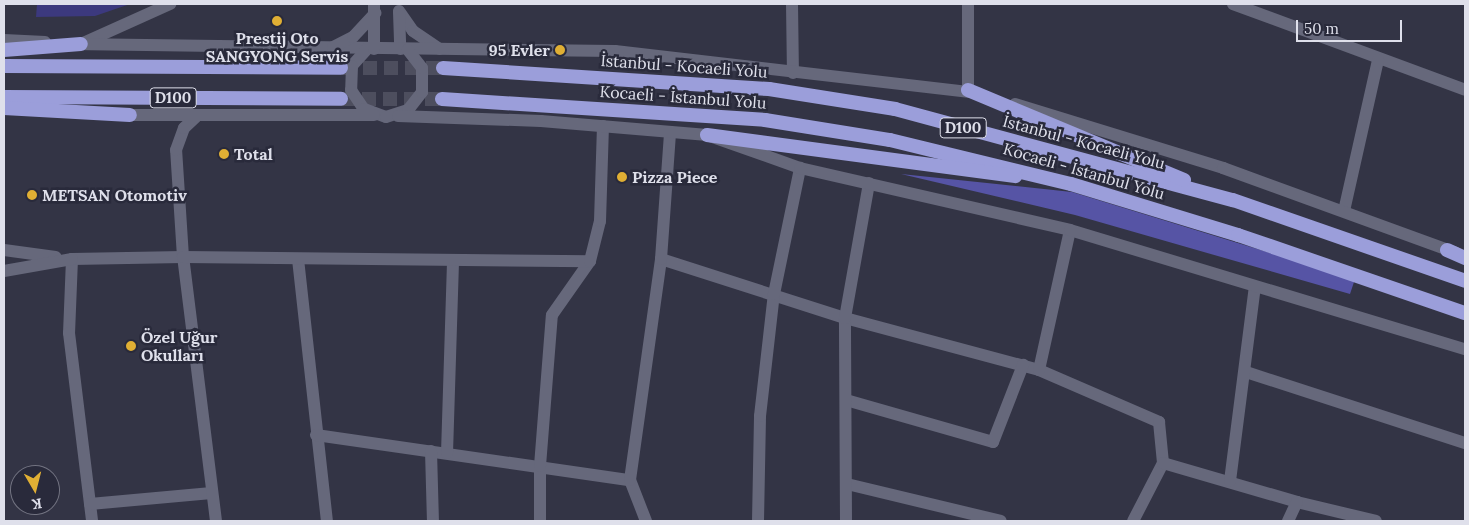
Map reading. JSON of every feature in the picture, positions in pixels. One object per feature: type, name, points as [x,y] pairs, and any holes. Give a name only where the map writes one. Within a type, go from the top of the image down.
[{"type":"highway","points":[[4,50],[81,44]]},
{"type":"highway","name":"D100","points":[[4,66],[341,68]]},
{"type":"highway","name":"İstanbul - Kocaeli Yolu","points":[[444,68],[769,89],[885,108],[1233,200],[1465,281]]},
{"type":"highway","points":[[968,90],[1233,200]]},
{"type":"highway","name":"D100","points":[[4,97],[341,99]]},
{"type":"highway","name":"Kocaeli - İstanbul Yolu","points":[[442,98],[765,120],[890,140],[1071,184],[1238,235],[1465,313]]},
{"type":"highway","points":[[4,108],[130,115]]},
{"type":"highway","points":[[707,134],[1071,184]]},
{"type":"highway","points":[[1447,250],[1465,257]]},
{"type":"street","points":[[81,44],[170,4]]},
{"type":"street","points":[[792,4],[793,73]]},
{"type":"street","points":[[968,4],[968,90]]},
{"type":"street","points":[[1233,4],[1378,60],[1465,90]]},
{"type":"street","points":[[332,48],[352,37],[375,8]]},
{"type":"street","points":[[374,115],[360,105],[351,90],[352,66],[371,48],[375,8]]},
{"type":"street","points":[[399,8],[413,31],[443,50]]},
{"type":"street","points":[[398,116],[408,110],[422,92],[422,68],[404,50],[399,8]]},
{"type":"street","points":[[4,40],[81,44],[404,50],[615,51],[793,73],[968,90],[1224,168],[1447,250]]},
{"type":"street","points":[[1344,211],[1378,60]]},
{"type":"street","points":[[4,115],[196,117],[374,115],[603,126],[670,133],[707,134],[800,168],[1070,230],[1465,349]]},
{"type":"street","points":[[196,117],[184,128],[176,150],[183,256],[216,521]]},
{"type":"street","points":[[540,521],[540,466],[552,315],[590,261],[600,221],[603,126]]},
{"type":"street","points":[[646,521],[630,480],[661,259],[670,133]]},
{"type":"street","points":[[758,521],[760,416],[774,294],[800,168]]},
{"type":"street","points":[[846,521],[845,318],[869,183]]},
{"type":"street","points":[[1039,370],[1070,230]]},
{"type":"street","points":[[4,250],[72,259]]},
{"type":"street","points":[[4,271],[72,259],[183,256],[453,262],[590,261]]},
{"type":"street","points":[[72,259],[70,333],[92,521]]},
{"type":"street","points":[[298,259],[327,521]]},
{"type":"street","points":[[661,259],[845,318],[1039,370],[1159,422],[1163,463],[1133,521]]},
{"type":"street","points":[[447,453],[453,262]]},
{"type":"street","points":[[1230,482],[1246,372],[1255,287]]},
{"type":"street","points":[[846,400],[993,442],[1023,365]]},
{"type":"street","points":[[1246,372],[1465,443]]},
{"type":"street","points":[[316,434],[630,480]]},
{"type":"street","points":[[431,451],[433,521]]},
{"type":"street","points":[[1163,463],[1342,517],[1376,521]]},
{"type":"street","points":[[846,484],[1001,521]]},
{"type":"street","points":[[90,504],[212,493]]},
{"type":"street","points":[[1288,521],[1297,502]]},
{"type":"shaded area","points":[[37,4],[130,4],[95,16],[36,17]]},
{"type":"shaded area","points":[[901,174],[1072,192],[1355,279],[1350,294],[1075,215]]},
{"type":"tunnel","points":[[342,68],[443,68]]},
{"type":"tunnel","points":[[341,99],[442,99]]},
{"type":"place","name":"Prestij Oto SANGYONG Servis","points":[[277,21]]},
{"type":"place","name":"95 Evler","points":[[560,50]]},
{"type":"place","name":"Total","points":[[224,154]]},
{"type":"place","name":"Pizza Piece","points":[[622,177]]},
{"type":"place","name":"METSAN Otomotiv","points":[[32,195]]},
{"type":"place","name":"Özel Uğur Okulları","points":[[131,346]]}]
